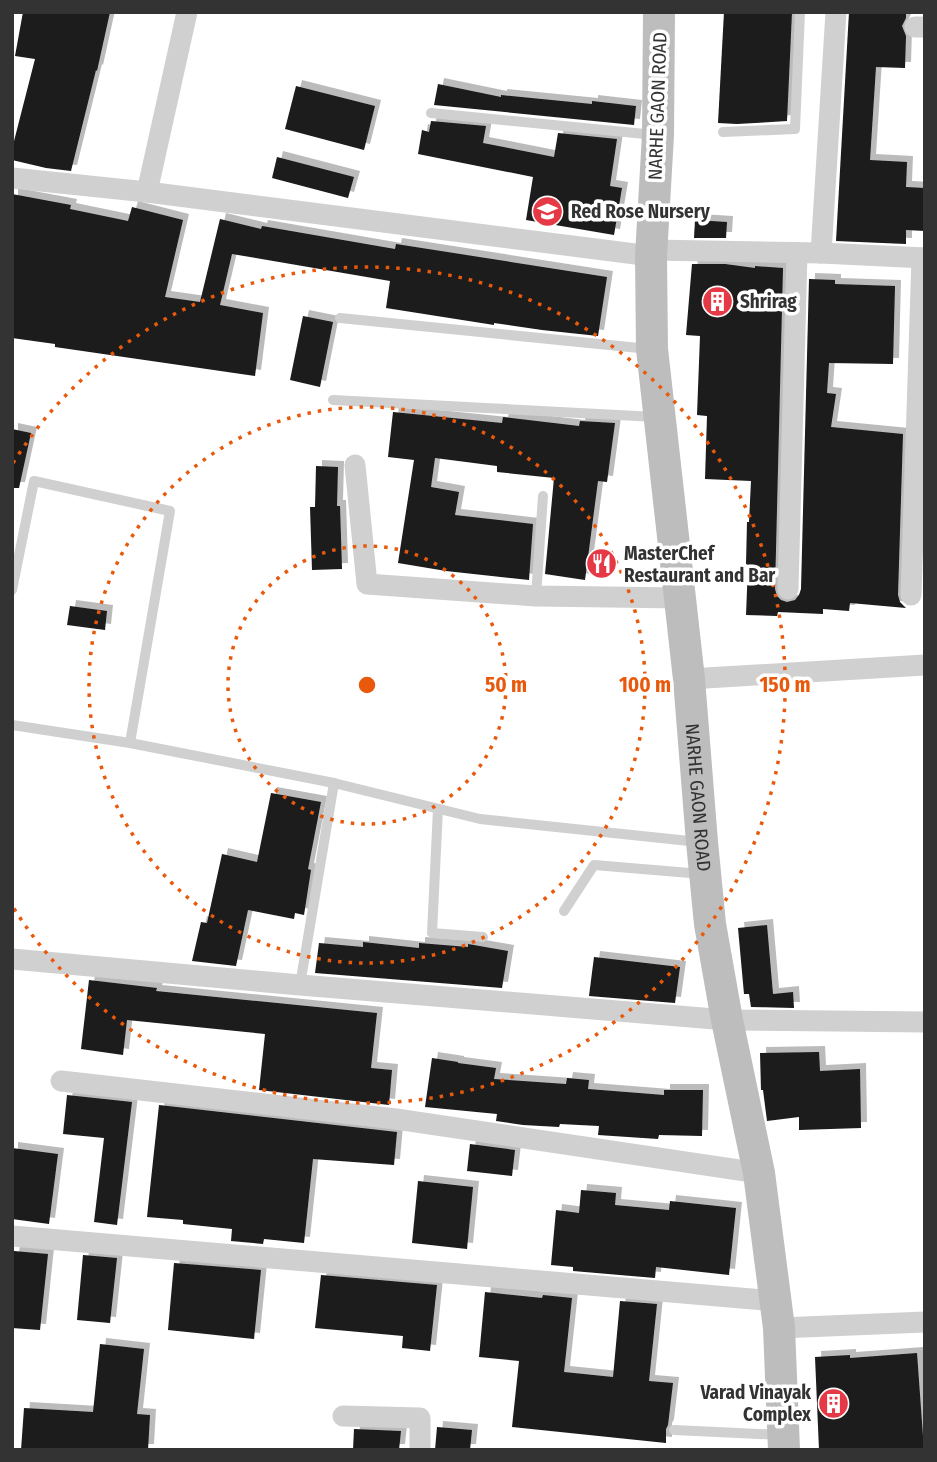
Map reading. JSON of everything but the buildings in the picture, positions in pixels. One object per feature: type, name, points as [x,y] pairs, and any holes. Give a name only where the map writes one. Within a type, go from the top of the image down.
[{"type":"street","points":[[147,192],[187,12]]},
{"type":"street","name":"NARHE GAON ROAD","points":[[659,12],[658,135],[651,253],[652,349],[681,598],[710,924],[759,1173],[778,1315],[784,1443]]},
{"type":"street","points":[[821,253],[836,12]]},
{"type":"street","points":[[12,178],[651,253],[821,253],[923,258],[911,595]]},
{"type":"street","points":[[788,589],[797,253]]},
{"type":"street","points":[[355,465],[367,584],[536,596],[681,598]]},
{"type":"street","points":[[689,679],[925,665]]},
{"type":"street","points":[[12,959],[727,1020],[925,1022]]},
{"type":"street","points":[[61,1081],[396,1119],[759,1173]]},
{"type":"street","points":[[12,1236],[778,1315],[925,1322]]},
{"type":"street","points":[[343,1416],[420,1418],[420,1450]]},
{"type":"lane","points":[[723,132],[795,129],[800,12]]},
{"type":"lane","points":[[431,113],[658,135]]},
{"type":"lane","points":[[340,318],[652,349]]},
{"type":"lane","points":[[333,400],[659,418]]},
{"type":"lane","points":[[12,590],[34,481],[170,511],[131,743]]},
{"type":"lane","points":[[536,596],[543,496]]},
{"type":"lane","points":[[12,724],[131,743],[334,783],[480,819],[702,842]]},
{"type":"lane","points":[[300,985],[334,783]]},
{"type":"lane","points":[[438,808],[432,933],[483,937]]},
{"type":"lane","points":[[564,911],[594,865],[705,874]]},
{"type":"lane","points":[[674,1430],[784,1443]]},
{"type":"place","name":"Red Rose Nursery","points":[[548,211]]},
{"type":"place","name":"Shrirag","points":[[717,301]]},
{"type":"place","name":"MasterChef Restaurant and Bar","points":[[601,564]]},
{"type":"place","name":"Varad Vinayak Complex","points":[[834,1403]]}]
